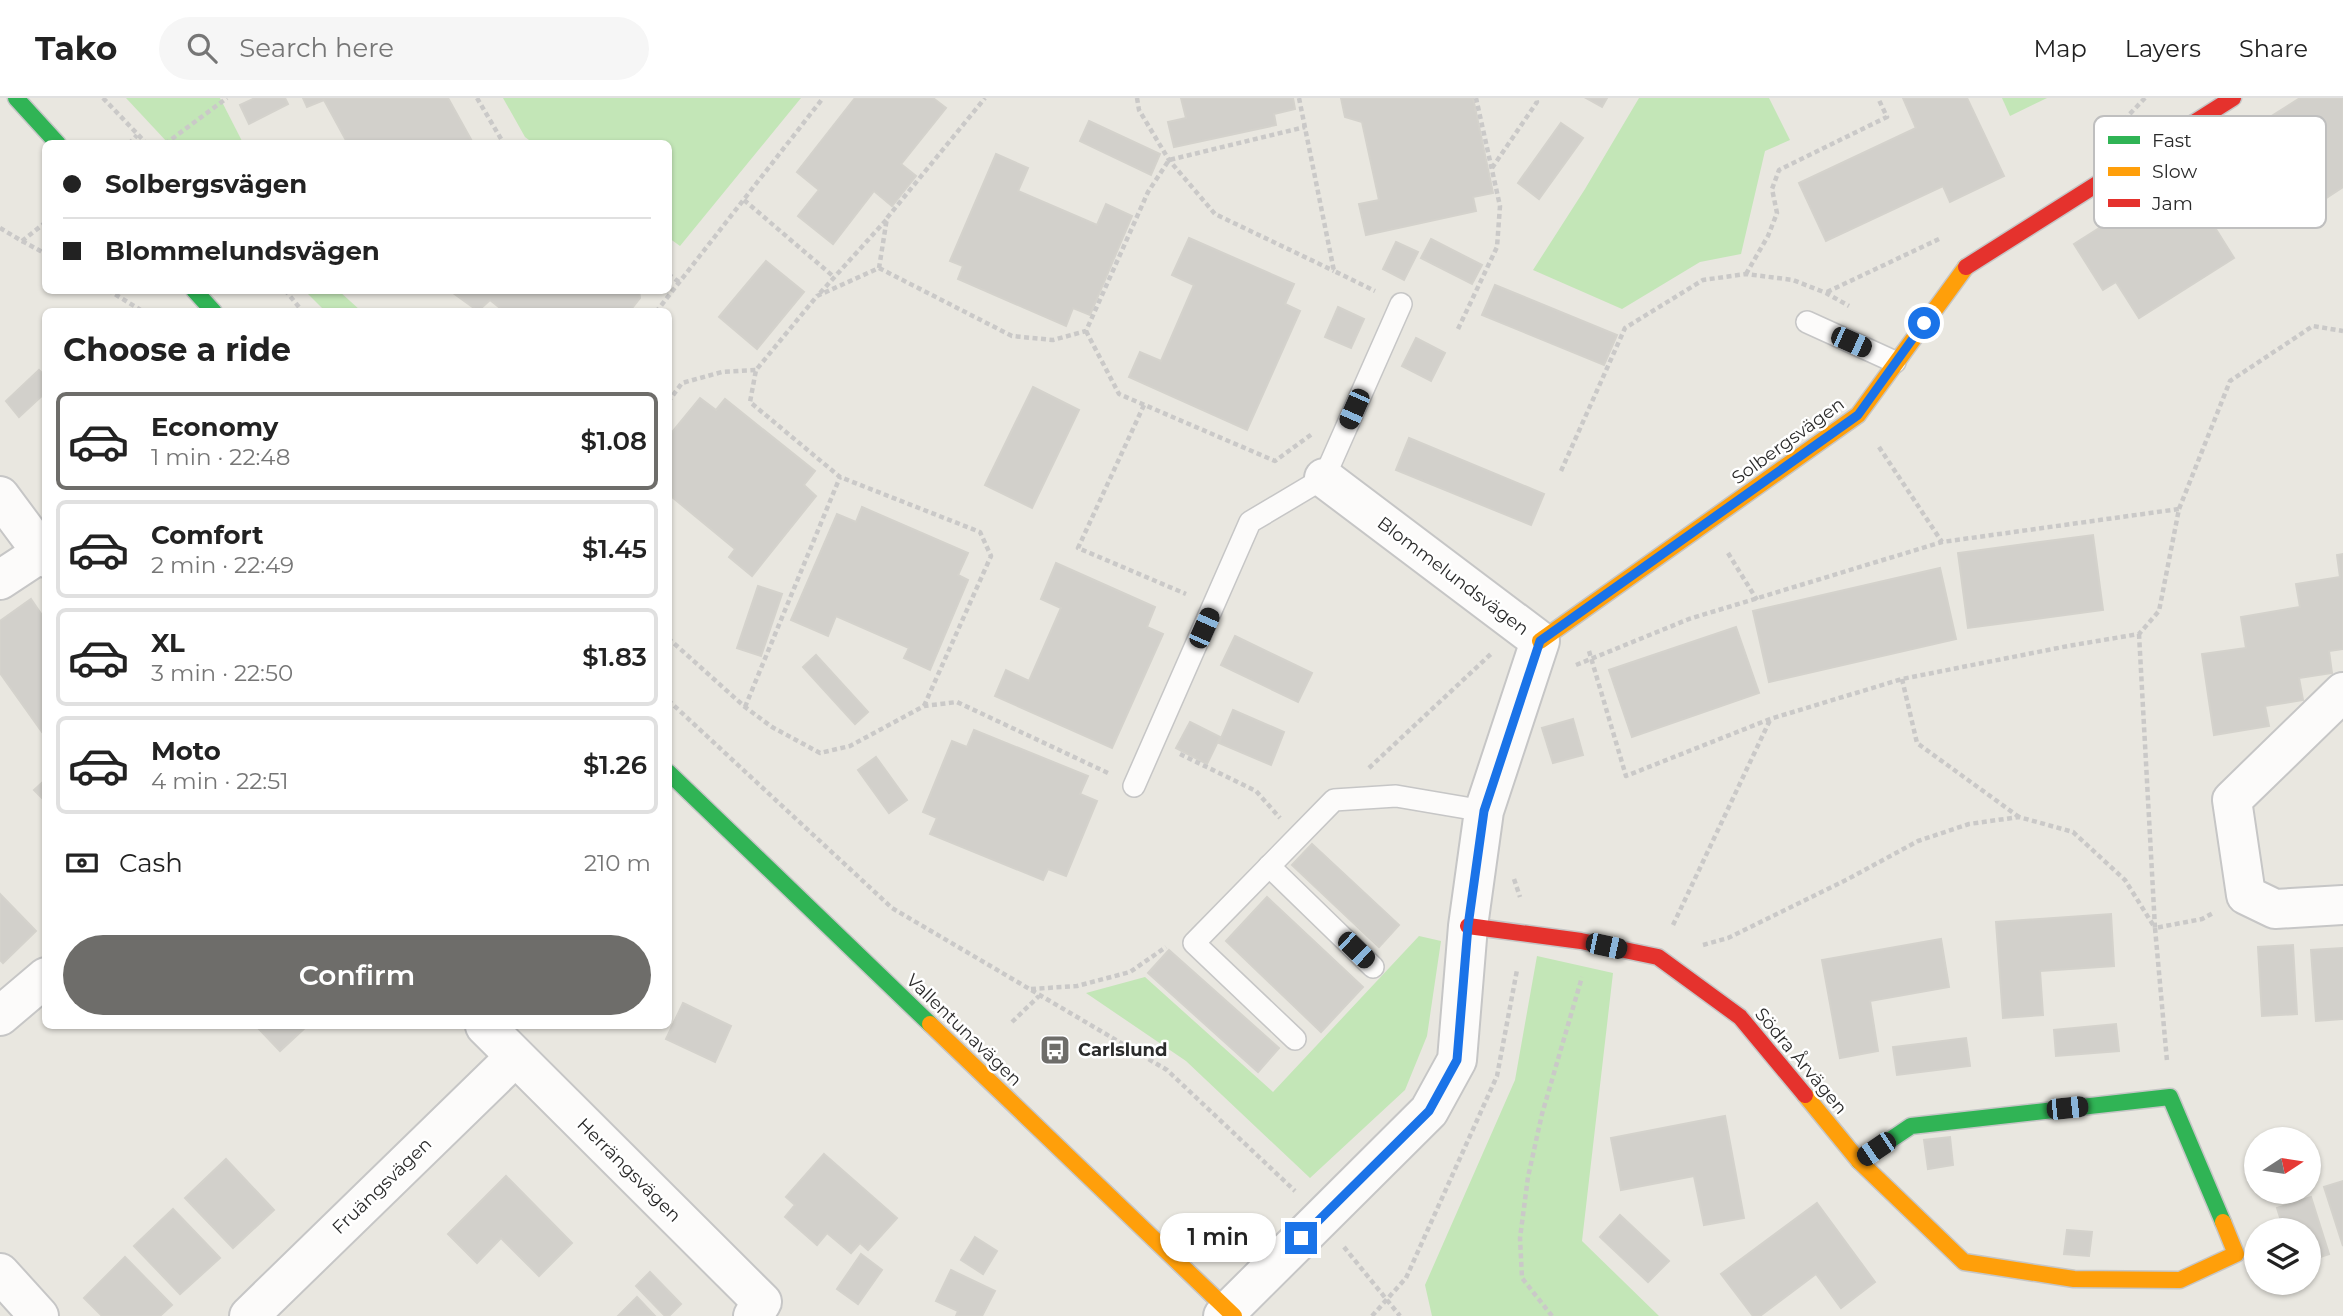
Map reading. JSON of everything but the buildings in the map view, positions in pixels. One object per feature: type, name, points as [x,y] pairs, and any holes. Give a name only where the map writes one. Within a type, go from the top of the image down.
[{"type":"street","points":[[0,112],[16,98],[54,140]]},
{"type":"street","name":"Solbergsvägen","points":[[2205,116],[2233,98]]},
{"type":"street","name":"Solbergsvägen","points":[[1530,634],[1572,620],[1858,415],[1966,267],[2094,186]]},
{"type":"street","points":[[198,294],[210,308]]},
{"type":"street","name":"Blommelundsvägen","points":[[1228,1314],[1429,1111],[1457,1060],[1468,926],[1484,811],[1530,634],[1331,461]]},
{"type":"street","points":[[0,496],[42,555]]},
{"type":"street","points":[[0,580],[42,557]]},
{"type":"street","points":[[2343,692],[2232,800],[2246,895],[2275,909],[2343,905]]},
{"type":"street","name":"Vallentunavägen","points":[[672,776],[1228,1314]]},
{"type":"street","name":"Södra Årvägen","points":[[1468,926],[1581,941],[1658,957],[1740,1017],[1859,1161],[1964,1262],[2074,1279],[2180,1280],[2236,1254],[2170,1097]]},
{"type":"street","points":[[0,1016],[42,980]]},
{"type":"street","name":"Herrängsvägen","points":[[488,1029],[762,1302],[753,1316]]},
{"type":"street","name":"Fruängsvägen","points":[[249,1316],[515,1057]]},
{"type":"street","points":[[1859,1161],[1911,1125],[2170,1097]]},
{"type":"street","points":[[0,1273],[39,1316]]},
{"type":"lane","points":[[1134,786],[1250,522],[1331,461],[1401,304]]},
{"type":"lane","points":[[1807,322],[1895,362]]},
{"type":"lane","points":[[1295,1039],[1194,943],[1334,800],[1396,796],[1484,811]]},
{"type":"lane","points":[[1269,866],[1373,967]]},
{"type":"path","points":[[103,98],[143,140]]},
{"type":"path","points":[[170,140],[227,98]]},
{"type":"path","points":[[477,98],[502,140]]},
{"type":"path","points":[[672,291],[823,98]]},
{"type":"path","points":[[924,706],[991,556],[980,532],[840,477],[750,402],[756,370],[817,296],[887,218],[985,98]]},
{"type":"path","points":[[1137,98],[1139,110],[1169,160],[1215,214],[1401,304]]},
{"type":"path","points":[[1299,98],[1334,271]]},
{"type":"path","points":[[1458,329],[1497,247],[1500,206],[1476,98]]},
{"type":"path","points":[[1492,169],[1537,102],[1536,98]]},
{"type":"path","points":[[1746,274],[1768,236],[1777,213],[1772,189],[1779,170],[1886,117],[1878,98]]},
{"type":"path","points":[[1086,331],[1148,192],[1169,160],[1305,127]]},
{"type":"path","points":[[133,140],[137,135]]},
{"type":"path","points":[[744,200],[834,277]]},
{"type":"path","points":[[879,268],[887,218]]},
{"type":"path","points":[[22,241],[42,225]]},
{"type":"path","points":[[0,228],[42,252]]},
{"type":"path","points":[[1826,293],[1938,239],[1966,267]]},
{"type":"path","points":[[879,268],[1012,336],[1052,340],[1086,331]]},
{"type":"path","points":[[817,296],[879,268]]},
{"type":"path","points":[[1561,471],[1625,328],[1703,280],[1746,274],[1793,280],[1826,293],[1850,307]]},
{"type":"path","points":[[672,277],[679,282]]},
{"type":"path","points":[[115,294],[137,308]]},
{"type":"path","points":[[288,294],[300,308]]},
{"type":"path","points":[[659,308],[670,294]]},
{"type":"path","points":[[1572,620],[1592,657],[1626,776],[1770,719],[1902,679],[2139,634],[2159,611],[2179,509],[2231,381],[2314,326],[2343,331]]},
{"type":"path","points":[[1086,331],[1119,394],[1275,461],[1311,434],[1331,461]]},
{"type":"path","points":[[672,397],[682,383],[722,372],[756,370]]},
{"type":"path","points":[[672,389],[676,392]]},
{"type":"path","points":[[1144,405],[1078,548],[1214,605]]},
{"type":"path","points":[[1858,415],[1942,542]]},
{"type":"path","points":[[745,707],[840,477]]},
{"type":"path","points":[[1592,657],[1689,619],[1942,542],[2179,509]]},
{"type":"path","points":[[1709,522],[1757,600]]},
{"type":"path","points":[[1334,800],[1530,634]]},
{"type":"path","points":[[2139,634],[2155,928],[2170,1097]]},
{"type":"path","points":[[672,642],[745,707],[772,727],[820,753],[850,746],[924,706],[957,702],[1134,786]]},
{"type":"path","points":[[1902,679],[1917,743],[2020,817],[2073,832],[2125,880],[2155,928]]},
{"type":"path","points":[[672,704],[892,908],[1167,1070],[1304,1199]]},
{"type":"path","points":[[1658,957],[1770,719]]},
{"type":"path","points":[[1154,741],[1256,791]]},
{"type":"path","points":[[1658,957],[1728,938],[1918,841],[1969,824],[2020,817]]},
{"type":"path","points":[[2155,928],[2202,919],[2246,895]]},
{"type":"path","points":[[1552,1316],[1522,1278],[1520,1238],[1528,1177],[1542,1114],[1582,982],[1581,941]]},
{"type":"path","points":[[1030,989],[1077,986],[1130,972],[1174,943],[1194,943]]},
{"type":"path","points":[[1012,1022],[1039,996]]},
{"type":"path","points":[[1344,1247],[1400,1316]]},
{"type":"path","points":[[1372,1316],[1387,1300]]},
{"type":"green space","points":[[126,98],[220,98],[241,140],[165,140]]},
{"type":"green space","points":[[503,98],[801,98],[680,246],[672,240],[672,140],[529,140]]},
{"type":"green space","points":[[1639,98],[1769,98],[1790,140],[1765,151],[1741,254],[1700,262],[1622,309],[1533,270]]},
{"type":"green space","points":[[2002,98],[2047,98],[2010,116]]},
{"type":"green space","points":[[308,294],[342,294],[358,308],[322,308]]},
{"type":"green space","points":[[1419,936],[1441,941],[1427,1036],[1405,1090],[1310,1178],[1186,1061],[1086,993],[1145,977],[1273,1092]]},
{"type":"green space","points":[[1537,956],[1613,973],[1582,1241],[1659,1316],[1432,1316],[1425,1285],[1515,1080]]},
{"type":"traffic: fast","points":[[16,98],[54,140]]},
{"type":"traffic: fast","points":[[198,294],[210,308]]},
{"type":"traffic: fast","points":[[672,776],[930,1024]]},
{"type":"traffic: fast","points":[[1859,1161],[1911,1126],[2170,1097],[2223,1222]]},
{"type":"traffic: slow","points":[[1540,641],[1858,415],[1966,267]]},
{"type":"traffic: slow","points":[[930,1024],[1234,1316]]},
{"type":"traffic: slow","points":[[1805,1095],[1859,1161],[1964,1262],[2074,1279],[2180,1280],[2236,1254],[2223,1222]]},
{"type":"traffic: jam","points":[[2205,116],[2233,98]]},
{"type":"traffic: jam","points":[[1966,267],[2094,186]]},
{"type":"traffic: jam","points":[[1468,926],[1581,941],[1658,957],[1740,1017],[1805,1095]]},
{"type":"place","name":"Carlslund","points":[[1055,1050]]},
{"type":"route","points":[[1301,1238],[1429,1111],[1457,1060],[1468,926],[1484,811],[1540,641],[1858,415],[1924,323]]}]
